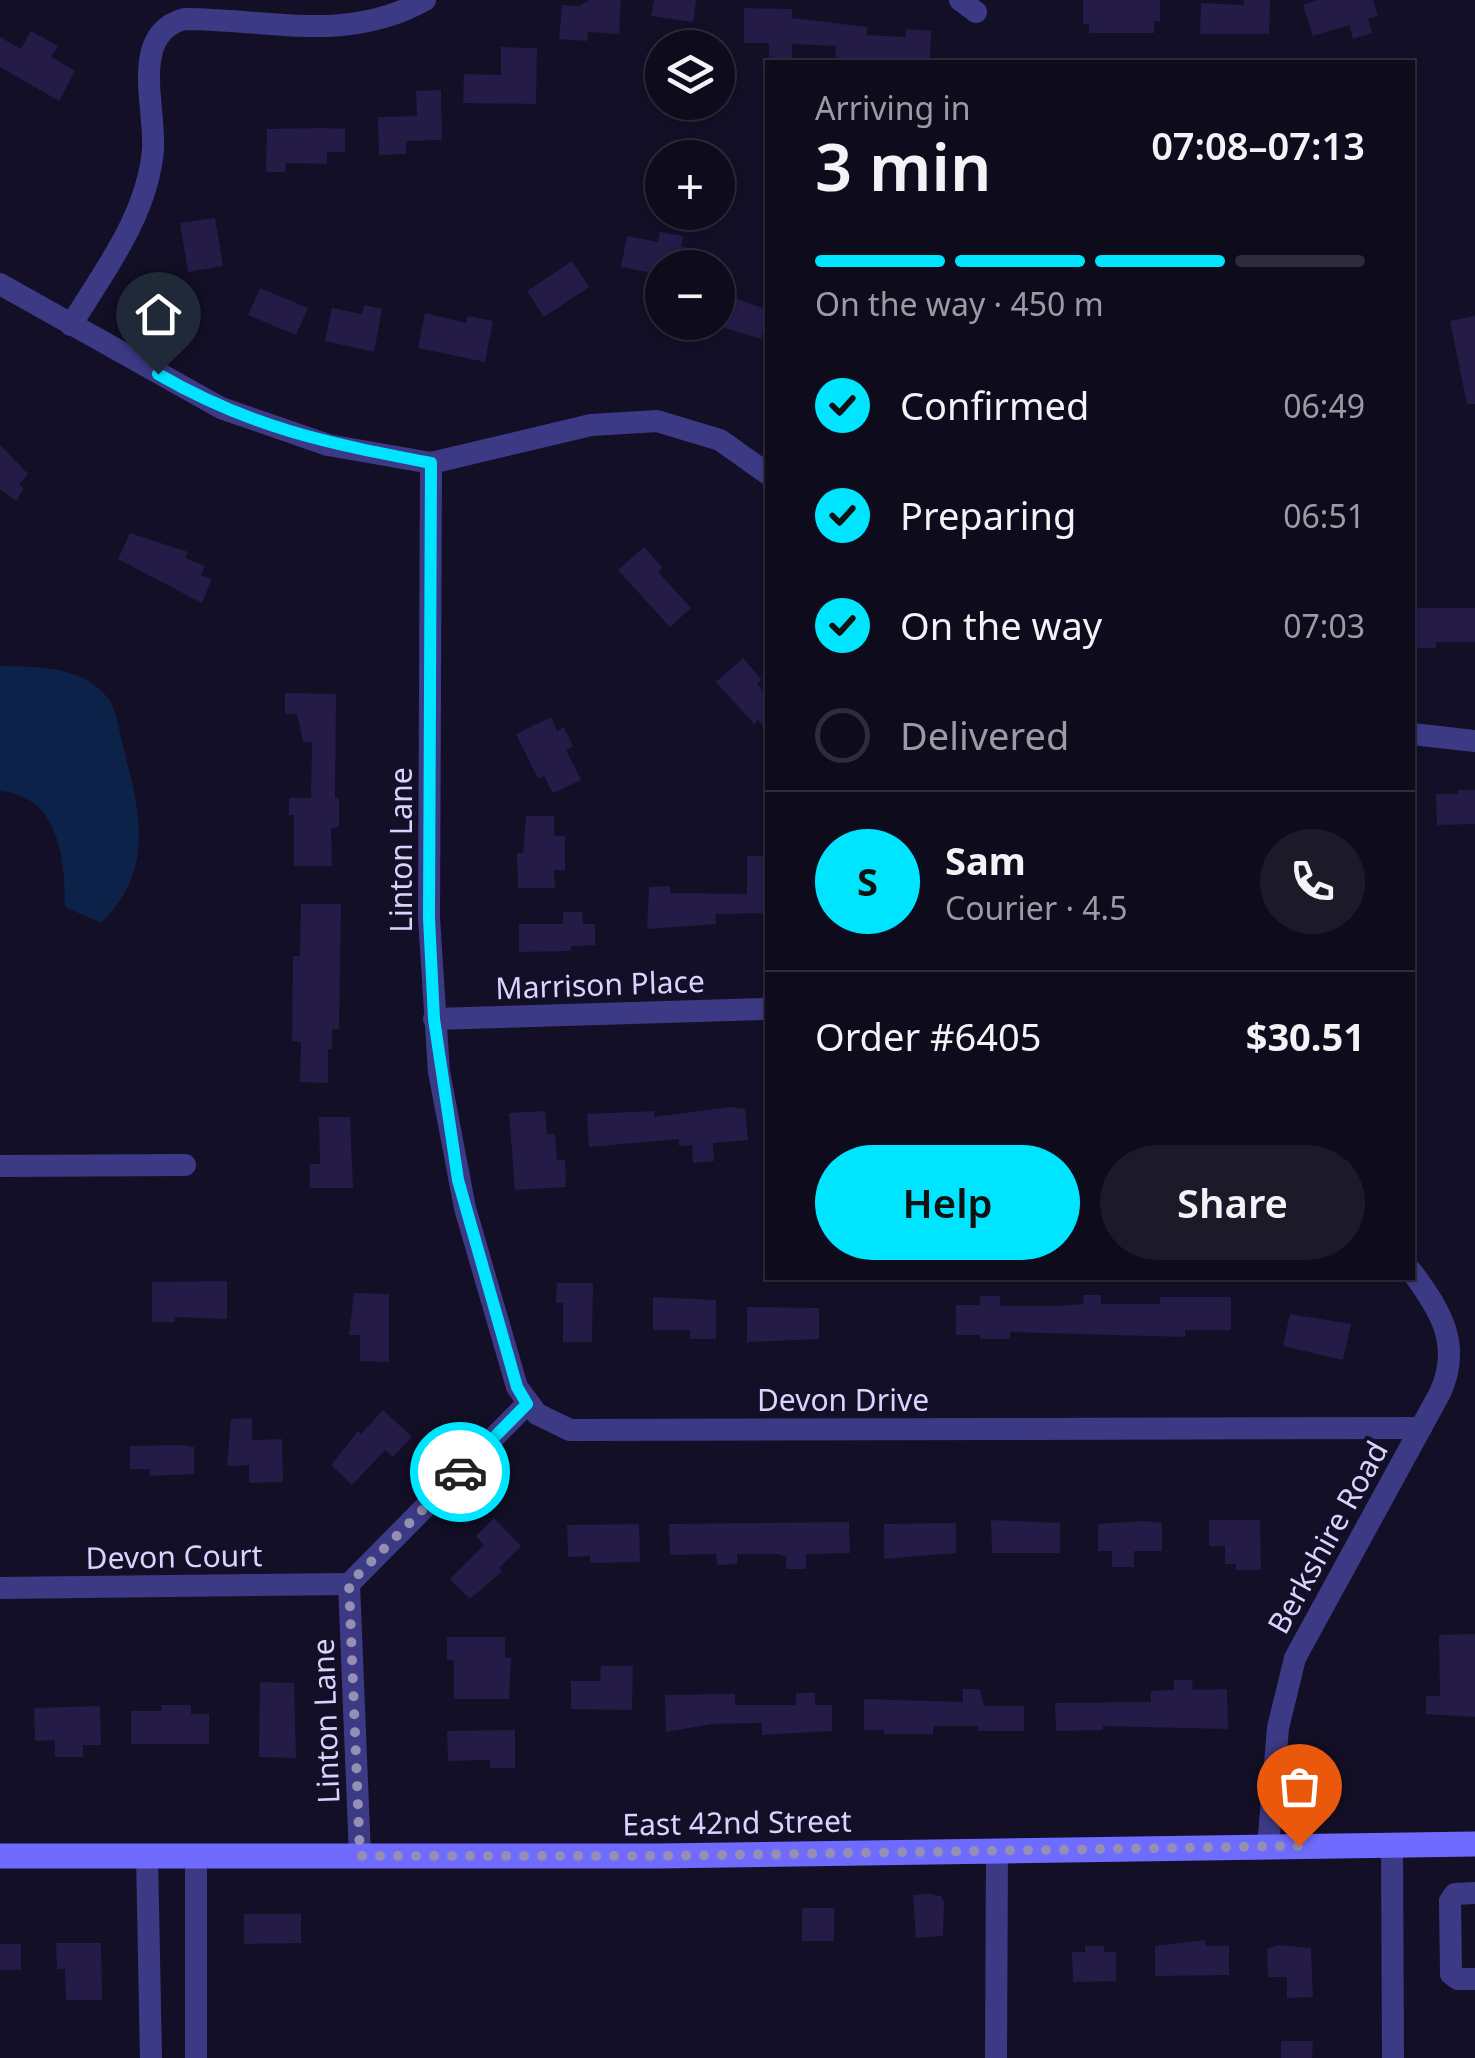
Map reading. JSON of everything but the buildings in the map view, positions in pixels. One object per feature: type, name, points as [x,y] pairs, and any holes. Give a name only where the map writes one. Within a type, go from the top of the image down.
[{"type":"street","points":[[71,325],[123,241],[146,188],[154,140],[150,52],[162,31],[184,19],[342,28],[398,14],[426,0]]},
{"type":"street","points":[[0,284],[187,391],[256,422],[328,445],[431,463],[591,425],[657,421],[720,440],[765,472]]},
{"type":"street","name":"Linton Lane","points":[[431,463],[429,918],[434,1019],[445,1108],[464,1208],[517,1387],[527,1404]]},
{"type":"street","points":[[1415,734],[1475,741]]},
{"type":"street","name":"Marrison Place","points":[[434,1019],[765,1009]]},
{"type":"street","points":[[0,1166],[185,1165]]},
{"type":"street","name":"Berkshire Road","points":[[1268,1847],[1278,1728],[1295,1658],[1444,1384],[1450,1347],[1443,1318],[1415,1276]]},
{"type":"street","points":[[349,1584],[527,1404]]},
{"type":"street","name":"Devon Drive","points":[[527,1404],[537,1414],[570,1430],[1421,1428]]},
{"type":"street","name":"Linton Lane","points":[[349,1584],[360,1856]]},
{"type":"street","name":"Devon Court","points":[[0,1588],[349,1584]]},
{"type":"street","name":"East 42nd Street","points":[[0,1856],[996,1851],[1475,1844]]},
{"type":"street","points":[[1392,1845],[1393,2058]]},
{"type":"street","points":[[996,1851],[996,2058]]},
{"type":"street","points":[[148,1856],[150,2058]]},
{"type":"street","points":[[196,1856],[196,2058]]},
{"type":"street","points":[[1475,1893],[1454,1894],[1450,1901],[1451,1974],[1458,1979],[1475,1979]]},
{"type":"water","points":[[0,666],[72,674],[97,687],[114,709],[135,797],[139,842],[129,884],[101,923],[65,907],[60,850],[46,817],[20,795],[0,791]]},
{"type":"way so far","points":[[460,1472],[349,1584],[360,1856],[659,1856],[1299,1846]]},
{"type":"route","points":[[158,374],[221,408],[301,437],[365,453],[431,463],[429,918],[436,1045],[464,1208],[517,1387],[527,1404],[460,1472]]}]
